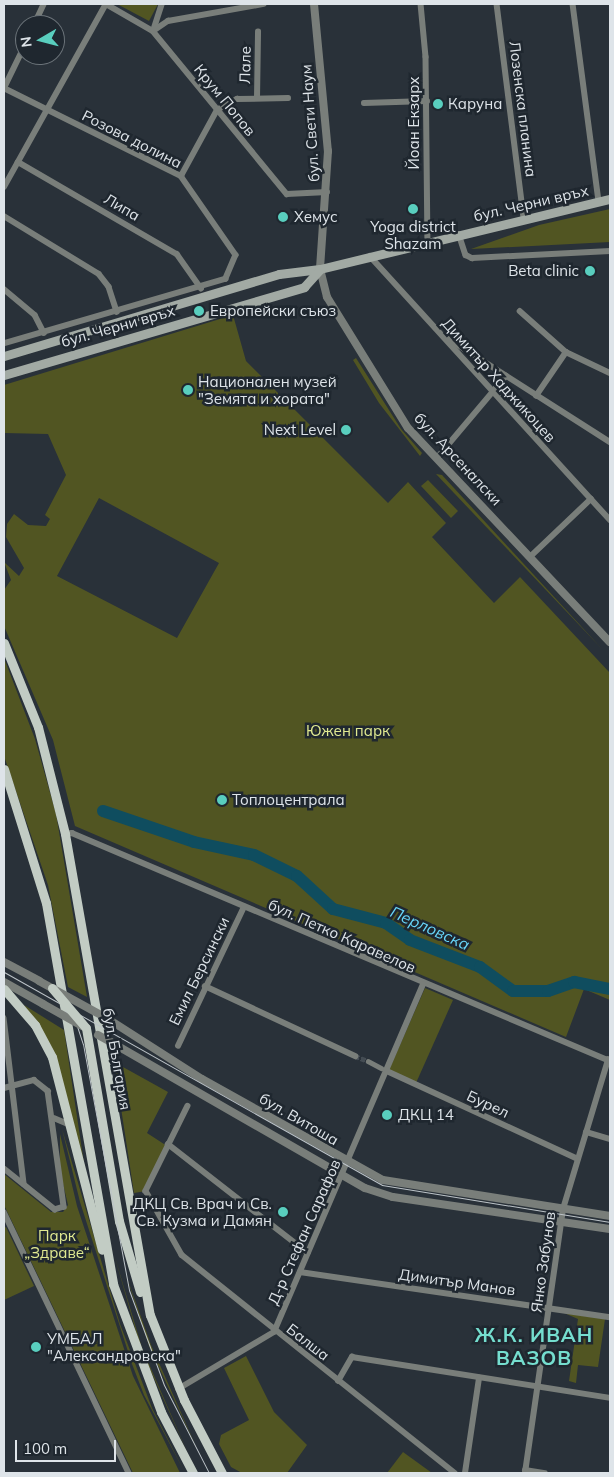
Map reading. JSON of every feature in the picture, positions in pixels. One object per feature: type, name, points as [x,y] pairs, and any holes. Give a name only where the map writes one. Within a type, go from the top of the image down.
[{"type":"main road","name":"бул. Черни връх","points":[[4,356],[279,274],[320,270],[524,217],[610,199]]},
{"type":"main road","name":"бул. Черни връх","points":[[4,375],[304,287],[320,270]]},
{"type":"main road","name":"бул. България","points":[[4,643],[38,727],[65,834],[150,1316],[178,1389],[222,1473]]},
{"type":"main road","points":[[4,769],[22,816],[48,911],[113,1284]]},
{"type":"main road","points":[[52,988],[86,1028],[106,1148],[127,1254],[150,1316]]},
{"type":"main road","points":[[4,989],[42,1036],[52,1057],[68,1124],[113,1284],[161,1412],[193,1473]]},
{"type":"street","name":"Крум Попов","points":[[106,4],[153,31],[287,194],[327,192]]},
{"type":"street","points":[[4,187],[106,4]]},
{"type":"street","points":[[153,31],[162,4]]},
{"type":"street","points":[[153,31],[168,21],[233,7],[263,4]]},
{"type":"street","name":"бул. Свети Наум","points":[[314,4],[328,151],[327,192],[320,270]]},
{"type":"street","name":"Йоан Екзарх","points":[[420,4],[427,101],[428,242]]},
{"type":"street","name":"Лозенска планина","points":[[497,4],[524,217]]},
{"type":"street","points":[[573,4],[599,202]]},
{"type":"street","name":"Лале","points":[[257,98],[258,32]]},
{"type":"street","points":[[4,88],[15,65]]},
{"type":"street","name":"Розова долина","points":[[4,88],[181,176],[234,250],[235,266]]},
{"type":"street","points":[[181,176],[217,110],[237,99],[288,98]]},
{"type":"street","points":[[364,103],[427,101]]},
{"type":"street","name":"Липа","points":[[18,162],[177,254],[201,288]]},
{"type":"street","points":[[4,216],[99,274],[109,287],[117,312]]},
{"type":"street","name":"бул. Черни връх","points":[[459,234],[466,255],[472,258],[610,251]]},
{"type":"street","name":"Димитър Хаджикоцев","points":[[370,256],[610,520]]},
{"type":"street","name":"бул. Черни връх","points":[[4,344],[201,288],[229,278],[235,266]]},
{"type":"street","name":"бул. Арсеналски","points":[[320,270],[328,297],[357,349],[408,428],[610,642]]},
{"type":"street","points":[[4,289],[35,315],[44,333]]},
{"type":"street","points":[[520,311],[566,352],[610,373]]},
{"type":"street","points":[[440,333],[610,442]]},
{"type":"street","points":[[536,396],[566,352]]},
{"type":"street","points":[[437,458],[506,376]]},
{"type":"street","points":[[530,557],[591,499]]},
{"type":"street","name":"бул. Петко Каравелов","points":[[65,834],[72,833],[423,985],[609,1061]]},
{"type":"street","name":"Емил Берсински","points":[[178,1046],[244,907]]},
{"type":"street","name":"бул. Витоша","points":[[4,962],[108,1019],[202,1079],[348,1163],[392,1183],[610,1216]]},
{"type":"street","name":"бул. Витоша","points":[[4,982],[342,1177],[393,1197],[610,1229]]},
{"type":"street","name":"Д-р Стефан Сарафов","points":[[274,1332],[348,1163],[384,1069],[423,985]]},
{"type":"street","points":[[205,986],[355,1056]]},
{"type":"street","points":[[4,1018],[15,1085],[24,1184]]},
{"type":"street","name":"Бурел","points":[[368,1061],[578,1159]]},
{"type":"street","name":"Янко Забунов","points":[[525,1472],[563,1209],[609,1061]]},
{"type":"street","points":[[4,1088],[34,1080],[48,1091],[54,1118],[65,1203],[55,1210],[4,1169]]},
{"type":"street","points":[[188,1106],[168,1144],[308,1253]]},
{"type":"street","points":[[54,1118],[68,1124]]},
{"type":"street","points":[[586,1132],[610,1139]]},
{"type":"street","name":"Балша","points":[[168,1144],[146,1191],[182,1255],[274,1332],[455,1473]]},
{"type":"street","points":[[4,1212],[129,1473]]},
{"type":"street","name":"Димитър Манов","points":[[300,1272],[610,1317]]},
{"type":"street","points":[[178,1389],[274,1332]]},
{"type":"street","points":[[338,1381],[352,1357],[537,1388],[610,1398]]},
{"type":"street","points":[[464,1473],[479,1378]]},
{"type":"street","points":[[525,1472],[546,1473]]},
{"type":"green space","points":[[117,4],[158,4],[149,21]]},
{"type":"green space","points":[[610,209],[610,242],[471,249],[539,225]]},
{"type":"green space","name":"Южен парк","points":[[233,315],[246,361],[388,503],[408,482],[446,523],[432,537],[494,603],[520,577],[610,673],[610,1000],[584,989],[566,1037],[75,826],[53,740],[4,626],[4,590],[11,580],[4,562],[19,576],[24,568],[6,537],[7,524],[14,514],[28,525],[46,526],[50,519],[45,515],[66,475],[48,434],[4,433],[4,385]],"holes":[[[99,498],[219,563],[177,638],[57,576]]]},
{"type":"green space","points":[[356,358],[401,429],[422,453],[420,456],[379,403],[353,360]]},
{"type":"green space","points":[[436,474],[442,475],[602,649]]},
{"type":"green space","points":[[428,480],[458,511],[451,518],[421,486]]},
{"type":"green space","points":[[4,658],[35,739],[56,814],[87,997],[68,987],[48,885],[4,756]]},
{"type":"green space","points":[[425,988],[453,1000],[416,1083],[389,1070]]},
{"type":"green space","points":[[24,1005],[64,1030],[88,1190],[41,1030]]},
{"type":"green space","points":[[114,1062],[168,1092],[147,1133],[167,1146],[146,1191],[134,1193]]},
{"type":"green space","points":[[62,1129],[120,1324],[152,1408],[185,1473],[144,1395],[132,1364],[80,1202]]},
{"type":"green space","name":"Парк „Здраве“","points":[[60,1134],[77,1206],[133,1376],[180,1473],[133,1473],[4,1205],[4,1174],[51,1212],[63,1212],[68,1205],[60,1171]]},
{"type":"green space","points":[[6,1227],[34,1286],[4,1300],[4,1228]]},
{"type":"green space","points":[[114,1254],[142,1348],[189,1456],[141,1349]]},
{"type":"green space","points":[[126,1275],[151,1345],[198,1451],[149,1346]]},
{"type":"green space","points":[[564,1313],[605,1319],[598,1367],[578,1365],[576,1383],[569,1381],[578,1319]]},
{"type":"green space","points":[[246,1356],[274,1412],[307,1445],[287,1473],[242,1473],[231,1467],[219,1444],[221,1435],[249,1420],[224,1368]]},
{"type":"green space","points":[[403,1452],[432,1473],[387,1473]]},
{"type":"waterway","name":"Перловска","points":[[103,811],[194,842],[254,855],[297,876],[333,909],[386,923],[410,940],[480,967],[513,991],[548,991],[574,982],[610,989]]},
{"type":"tunnel","points":[[355,1056],[368,1061]]},
{"type":"tram line","points":[[4,972],[382,1185],[610,1222]]},
{"type":"tram line","points":[[65,1011],[76,1023],[83,1044],[129,1290],[164,1385],[209,1473]]},
{"type":"place","name":"Каруна","points":[[438,104]]},
{"type":"place","name":"Yoga district Shazam","points":[[413,209]]},
{"type":"place","name":"Хемус","points":[[283,217]]},
{"type":"place","name":"Beta clinic","points":[[590,271]]},
{"type":"place","name":"Европейски съюз","points":[[199,311]]},
{"type":"place","name":"Национален музей \"Земята и хората\"","points":[[188,390]]},
{"type":"place","name":"Next Level","points":[[346,430]]},
{"type":"place","name":"Топлоцентрала","points":[[222,800]]},
{"type":"place","name":"ДКЦ 14","points":[[387,1115]]},
{"type":"place","name":"ДКЦ Св. Врач и Св. Св. Кузма и Дамян","points":[[283,1212]]},
{"type":"place","name":"УМБАЛ \"Александровска\"","points":[[36,1347]]},
{"type":"district","name":"Ж.К. ИВАН ВАЗОВ","points":[[534,1346]]}]
